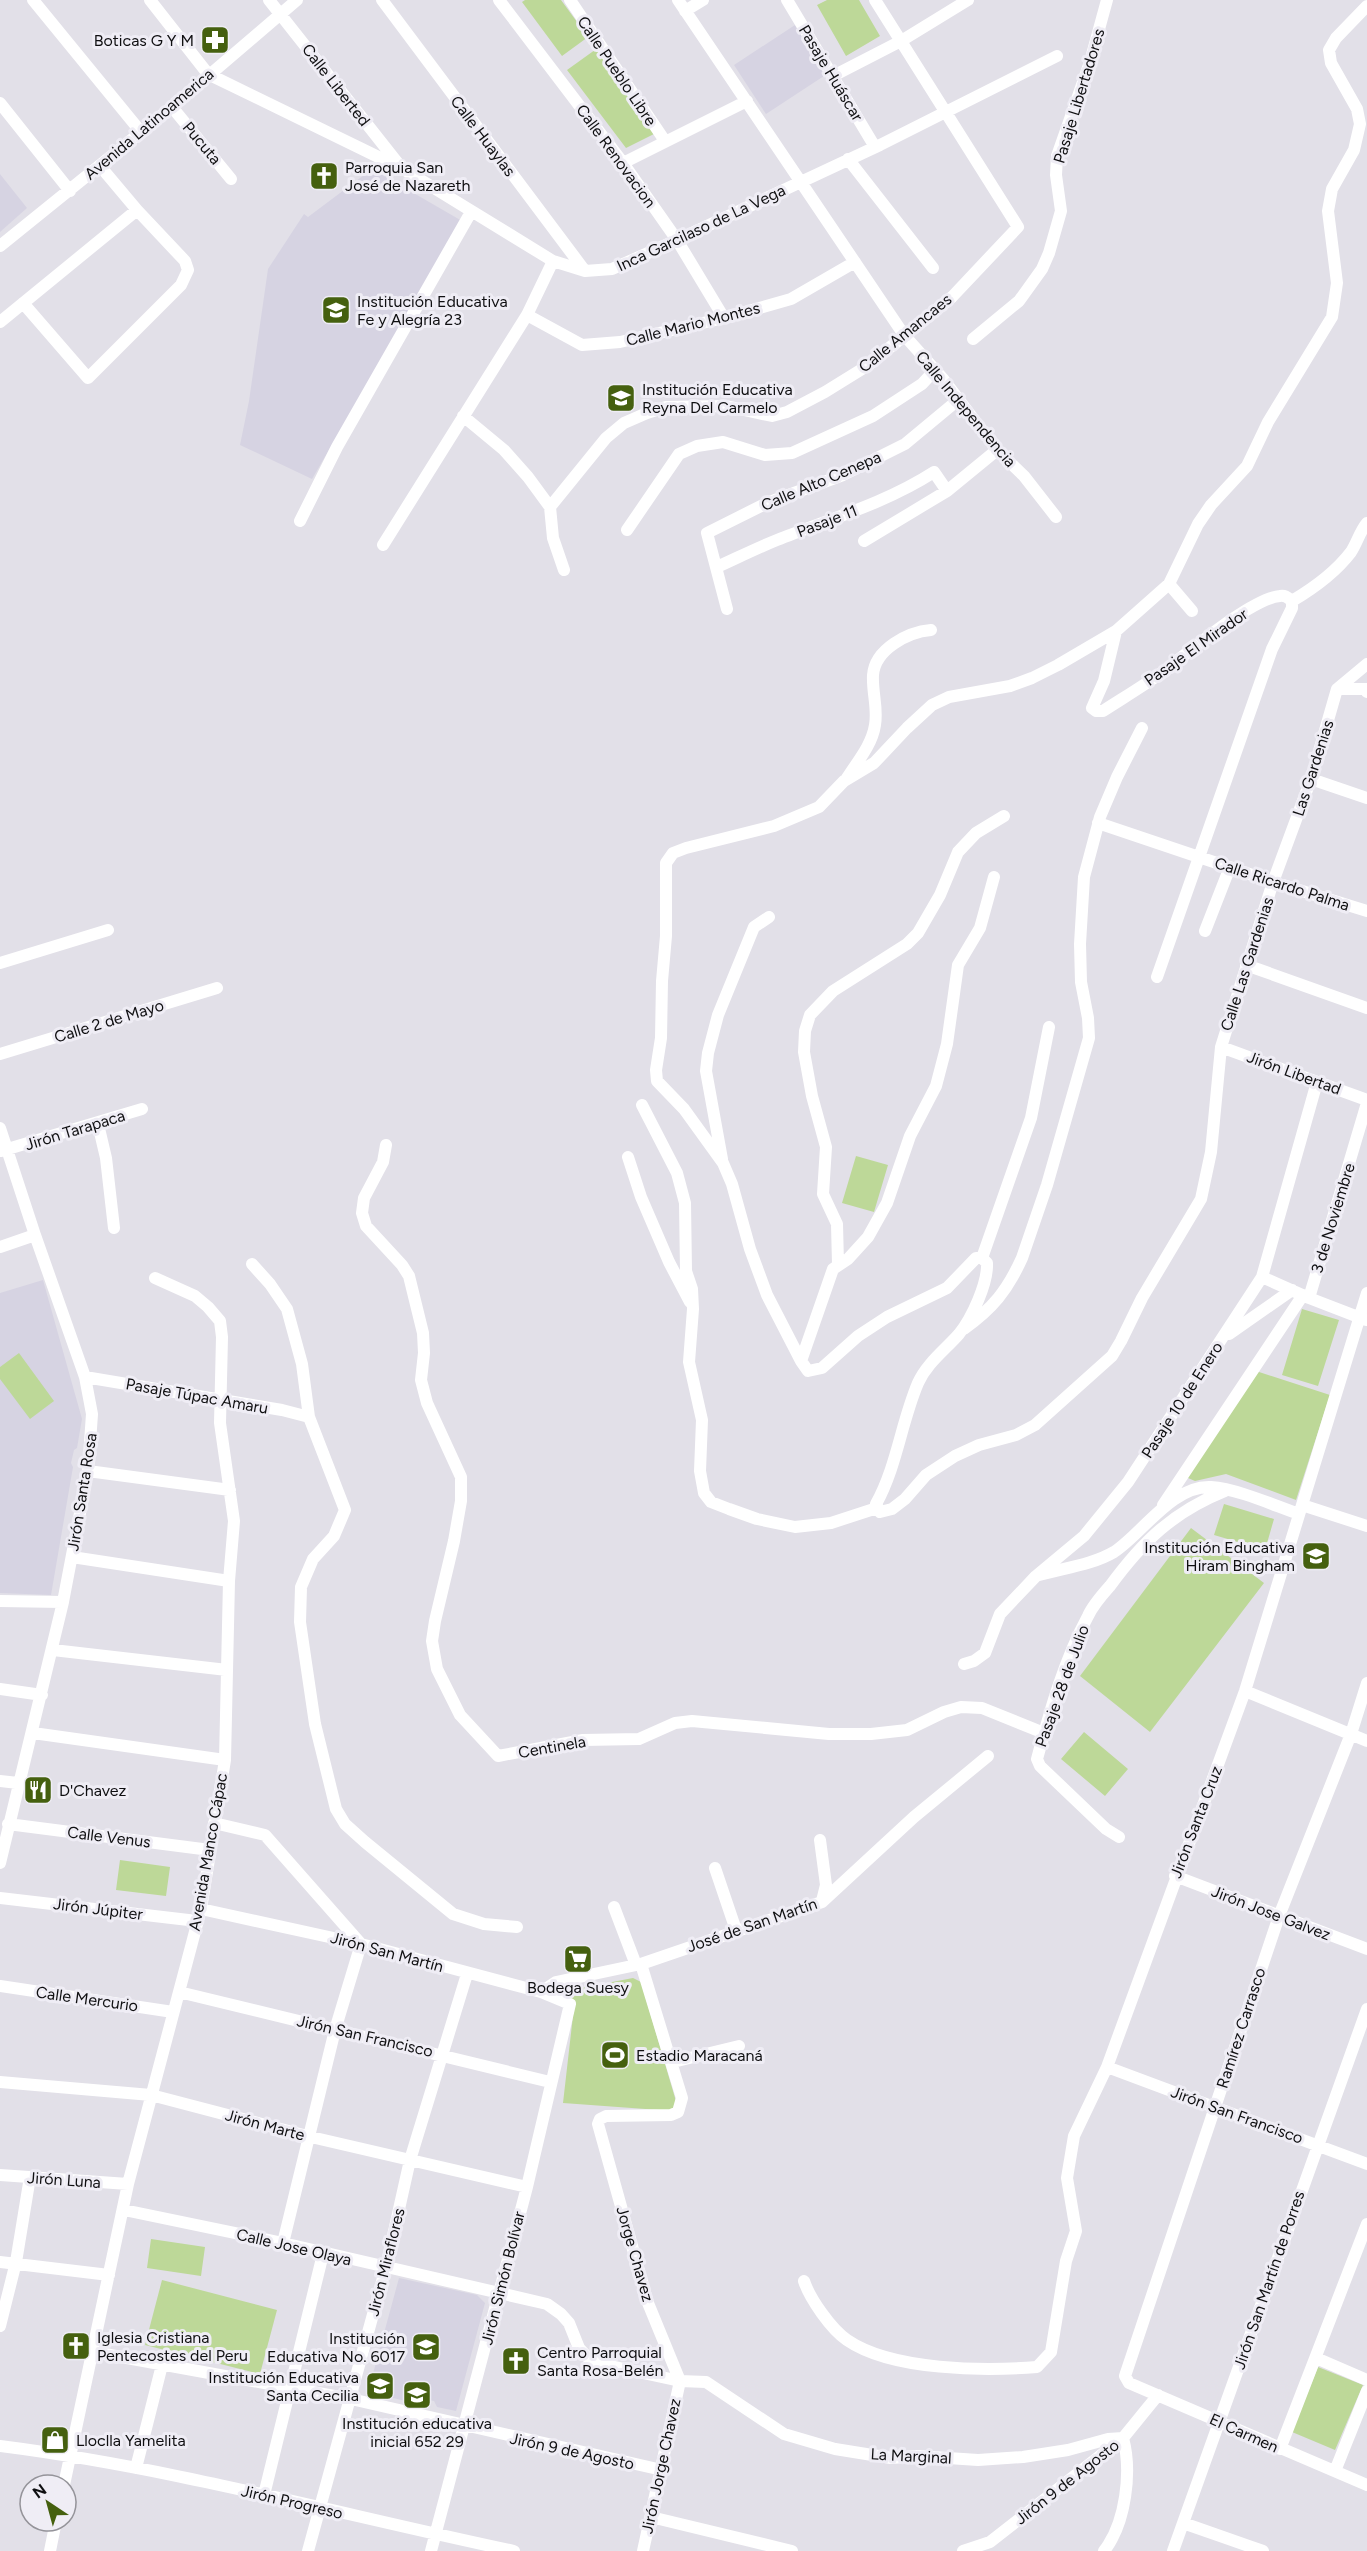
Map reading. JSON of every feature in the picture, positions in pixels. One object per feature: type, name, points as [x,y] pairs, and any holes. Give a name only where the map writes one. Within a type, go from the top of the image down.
[{"type":"street","points":[[33,0],[141,132]]},
{"type":"street","name":"Inca Garcilaso de La Vega","points":[[150,0],[208,74],[403,169],[553,261],[585,271],[612,269],[677,240],[946,113],[1057,56]]},
{"type":"street","name":"Calle Liberted","points":[[269,0],[403,169]]},
{"type":"street","name":"Avenida Latinoamerica","points":[[0,246],[172,107],[297,0]]},
{"type":"street","name":"Calle Huaylas","points":[[381,0],[585,271]]},
{"type":"street","name":"Calle Renovacion","points":[[499,0],[623,163],[677,240],[724,318]]},
{"type":"street","name":"Calle Pueblo Libre","points":[[570,0],[665,141]]},
{"type":"street","name":"Calle Independencia","points":[[678,0],[747,101],[799,183],[904,335],[935,370],[997,450],[1024,476],[1056,518]]},
{"type":"street","points":[[685,11],[703,0]]},
{"type":"street","name":"Pasaje Huáscar","points":[[787,0],[875,147]]},
{"type":"street","name":"Calle Amancaes","points":[[550,507],[592,452],[624,423],[666,407],[726,406],[772,416],[787,412],[825,392],[867,366],[952,297],[1018,227],[875,0]]},
{"type":"street","points":[[833,76],[901,41],[968,0]]},
{"type":"street","name":"Pasaje Libertadores","points":[[973,339],[1019,302],[1042,269],[1049,253],[1061,211],[1056,175],[1057,156],[1090,62],[1107,1]]},
{"type":"street","points":[[844,781],[874,763],[932,705],[949,697],[1010,686],[1032,678],[1090,648],[1116,631],[1169,584],[1198,524],[1211,505],[1247,466],[1268,422],[1332,317],[1337,283],[1328,211],[1332,189],[1354,150],[1360,124],[1357,109],[1330,63],[1329,50],[1336,38],[1367,6]]},
{"type":"street","points":[[623,163],[747,101]]},
{"type":"street","points":[[0,103],[70,191]]},
{"type":"street","name":"Pucuta","points":[[172,107],[231,179]]},
{"type":"street","points":[[848,159],[933,268]]},
{"type":"street","points":[[24,303],[88,378],[181,285],[188,270],[185,261],[100,166]]},
{"type":"street","points":[[0,322],[137,210]]},
{"type":"street","points":[[300,521],[338,447],[471,212]]},
{"type":"street","points":[[382,545],[527,315],[553,261]]},
{"type":"street","name":"Calle Mario Montes","points":[[527,315],[582,345],[620,342],[724,318],[791,299],[855,262]]},
{"type":"street","points":[[627,530],[679,454],[697,446],[723,442],[765,455],[792,453],[873,416],[922,384],[935,370]]},
{"type":"street","name":"Calle Alto Cenepa","points":[[717,567],[707,533],[767,503],[843,475],[905,444],[958,400]]},
{"type":"street","points":[[463,416],[504,450],[550,507],[553,538],[564,570]]},
{"type":"street","points":[[864,541],[947,491],[997,450]]},
{"type":"street","name":"Pasaje 11","points":[[717,567],[775,541],[880,501],[915,485],[934,472],[947,491]]},
{"type":"street","points":[[1157,978],[1198,856],[1224,792],[1272,649],[1292,608],[1292,601],[1315,588],[1333,571],[1351,552],[1367,523]]},
{"type":"street","points":[[717,567],[727,609]]},
{"type":"street","points":[[1169,584],[1192,611]]},
{"type":"street","name":"Pasaje El Mirador","points":[[1116,631],[1104,681],[1092,708],[1096,711],[1102,711],[1162,672],[1247,610],[1278,596],[1286,596],[1292,601]]},
{"type":"street","points":[[931,630],[906,636],[880,658],[873,676],[876,725],[871,741],[844,781],[819,807],[774,826],[686,848],[673,853],[666,862],[666,936],[661,1038],[656,1070],[657,1080],[684,1109],[723,1163],[731,1180],[750,1249],[767,1295],[801,1362],[808,1371],[822,1368],[858,1336],[887,1317],[947,1288],[969,1263],[976,1258],[982,1258],[987,1263],[987,1276],[960,1332]]},
{"type":"street","points":[[1337,689],[1367,664]]},
{"type":"street","points":[[1337,689],[1366,690],[1367,692]]},
{"type":"street","name":"Las Gardenias","points":[[1273,882],[1311,779],[1337,689]]},
{"type":"street","points":[[877,1508],[876,1504],[895,1461],[919,1382],[932,1362],[960,1332],[983,1316],[1002,1296],[1022,1258],[1060,1141],[1089,1038],[1088,1018],[1081,982],[1080,945],[1084,877],[1098,823],[1117,777],[1142,728]]},
{"type":"street","points":[[1311,779],[1367,798]]},
{"type":"street","points":[[838,1264],[837,1224],[823,1194],[826,1147],[812,1096],[804,1052],[805,1031],[810,1015],[833,991],[908,944],[918,933],[940,895],[958,852],[976,832],[1004,816]]},
{"type":"street","name":"Calle Ricardo Palma","points":[[1098,823],[1367,911]]},
{"type":"street","points":[[1205,931],[1230,867]]},
{"type":"street","points":[[801,1362],[821,1300],[834,1269],[848,1259],[868,1237],[887,1203],[910,1136],[936,1086],[947,1044],[958,965],[980,928],[994,877]]},
{"type":"street","name":"Calle Las Gardenias","points":[[642,1105],[677,1173],[685,1203],[686,1271],[692,1289],[693,1309],[688,1362],[702,1420],[700,1482],[704,1493],[711,1502],[758,1519],[795,1527],[831,1523],[877,1508],[880,1512],[885,1512],[905,1499],[926,1475],[955,1456],[979,1445],[1016,1435],[1035,1425],[1112,1356],[1142,1298],[1201,1199],[1211,1152],[1221,1047],[1273,882]]},
{"type":"street","points":[[723,1163],[706,1071],[708,1053],[718,1015],[754,927],[769,917]]},
{"type":"street","points":[[0,963],[108,930]]},
{"type":"street","points":[[1246,965],[1367,1008]]},
{"type":"street","name":"Calle 2 de Mayo","points":[[0,1054],[217,988]]},
{"type":"street","points":[[982,1258],[1031,1118],[1049,1027]]},
{"type":"street","name":"Jirón Libertad","points":[[1221,1047],[1367,1102]]},
{"type":"street","name":"Pasaje 10 de Enero","points":[[964,1664],[974,1661],[985,1653],[1000,1614],[1036,1576],[1084,1536],[1128,1482],[1262,1277],[1317,1082]]},
{"type":"street","name":"3 de Noviembre","points":[[1160,1508],[1301,1295],[1367,1102]]},
{"type":"street","name":"Jirón Tarapaca","points":[[4,1150],[98,1124],[142,1109]]},
{"type":"street","points":[[98,1124],[110,1182],[114,1228]]},
{"type":"street","name":"Jirón Santa Rosa","points":[[0,1128],[4,1150],[85,1377],[92,1414],[88,1471],[63,1602],[0,1863]]},
{"type":"street","name":"Centinela","points":[[386,1145],[383,1162],[364,1198],[362,1213],[366,1226],[409,1276],[423,1333],[424,1353],[421,1380],[428,1403],[461,1477],[461,1501],[454,1541],[432,1641],[437,1669],[460,1714],[498,1756],[582,1740],[639,1739],[675,1723],[692,1721],[829,1734],[871,1734],[907,1730],[944,1712],[961,1707],[982,1708],[1044,1733]]},
{"type":"street","points":[[628,1157],[641,1197],[669,1262],[693,1309]]},
{"type":"street","points":[[0,1247],[35,1235]]},
{"type":"street","points":[[252,1264],[270,1284],[287,1309],[302,1364],[309,1417],[345,1510],[334,1536],[313,1559],[301,1587],[300,1622],[315,1724],[336,1809],[345,1824],[365,1842],[453,1914],[484,1924],[517,1927]]},
{"type":"street","points":[[1262,1277],[1364,1319]]},
{"type":"street","name":"Avenida Manco Cápac","points":[[67,2473],[128,2184],[199,1915],[225,1760],[229,1581],[234,1521],[220,1423],[222,1337],[220,1321],[195,1296],[155,1278]]},
{"type":"street","name":"Jirón Santa Cruz","points":[[804,2281],[814,2304],[847,2340],[879,2355],[925,2366],[1016,2368],[1037,2367],[1052,2352],[1066,2261],[1076,2232],[1067,2178],[1074,2136],[1107,2067],[1175,1876],[1245,1691],[1301,1509],[1364,1319],[1367,1293]]},
{"type":"street","points":[[1223,1339],[1301,1295]]},
{"type":"street","name":"Pasaje Túpac Amaru","points":[[85,1377],[282,1410],[309,1417]]},
{"type":"street","points":[[88,1471],[230,1490]]},
{"type":"street","points":[[1036,1576],[1092,1561],[1114,1551],[1160,1508],[1196,1489],[1211,1487],[1367,1526]]},
{"type":"street","name":"Pasaje 28 de Julio","points":[[1119,1837],[1106,1829],[1040,1766],[1037,1759],[1044,1733],[1075,1642],[1089,1614],[1149,1538],[1186,1509],[1225,1491]]},
{"type":"street","points":[[72,1557],[229,1581]]},
{"type":"street","points":[[0,1601],[63,1602]]},
{"type":"street","points":[[53,1650],[227,1670]]},
{"type":"street","name":"Ramírez Carrasco","points":[[1125,2376],[1279,1916],[1351,1734],[1367,1683]]},
{"type":"street","points":[[0,1689],[42,1695]]},
{"type":"street","points":[[1245,1691],[1367,1742]]},
{"type":"street","points":[[33,1733],[225,1760]]},
{"type":"street","name":"José de San Martín","points":[[541,1992],[556,1982],[639,1964],[822,1902],[914,1816],[988,1756]]},
{"type":"street","points":[[0,1781],[18,1784]]},
{"type":"street","points":[[214,1823],[265,1835],[361,1944],[335,2030],[311,2137],[283,2243]]},
{"type":"street","name":"Calle Venus","points":[[8,1824],[210,1850]]},
{"type":"street","points":[[819,1840],[826,1885],[822,1902]]},
{"type":"street","points":[[715,1868],[736,1930]]},
{"type":"street","name":"Jirón Jose Galvez","points":[[1175,1876],[1367,1949]]},
{"type":"street","name":"Jirón Júpiter","points":[[0,1898],[199,1915]]},
{"type":"street","points":[[614,1907],[639,1964],[673,2062],[739,2046]]},
{"type":"street","name":"Jirón San Martín","points":[[199,1915],[361,1944],[541,1992],[570,2004]]},
{"type":"street","name":"Jirón Miraflores","points":[[308,2551],[386,2267],[410,2160],[467,1974]]},
{"type":"street","name":"Calle Mercurio","points":[[0,1986],[173,2012]]},
{"type":"street","name":"Jirón San Francisco","points":[[179,1992],[444,2054],[550,2082]]},
{"type":"street","name":"Jirón Simón Bolívar","points":[[431,2551],[527,2187],[570,2004]]},
{"type":"street","name":"Jirón San Martín de Porres","points":[[1173,2551],[1367,2009]]},
{"type":"street","name":"Jorge Chavez","points":[[673,2062],[682,2098],[678,2112],[671,2115],[606,2116],[600,2119],[598,2124],[648,2303],[680,2381]]},
{"type":"street","name":"Jirón San Francisco","points":[[1107,2067],[1367,2164]]},
{"type":"street","name":"Jirón Marte","points":[[0,2082],[151,2095],[311,2137],[527,2187]]},
{"type":"street","name":"Jirón Luna","points":[[0,2175],[128,2184]]},
{"type":"street","points":[[0,2326],[16,2262],[30,2177]]},
{"type":"street","name":"Calle Jose Olaya","points":[[124,2210],[500,2291]]},
{"type":"street","points":[[1280,2449],[1367,2224]]},
{"type":"street","points":[[264,2495],[323,2254]]},
{"type":"street","points":[[0,2262],[16,2262],[109,2275]]},
{"type":"street","name":"La Marginal","points":[[500,2291],[555,2308],[568,2323],[579,2348],[592,2362],[680,2381],[706,2382],[784,2434],[835,2449],[891,2458],[918,2456],[978,2460],[1023,2457],[1068,2450],[1108,2439],[1123,2438]]},
{"type":"street","name":"Jirón 9 de Agosto","points":[[94,2352],[351,2399],[463,2427],[662,2470]]},
{"type":"street","points":[[1316,2358],[1367,2380]]},
{"type":"street","points":[[136,2468],[162,2365]]},
{"type":"street","name":"El Carmen","points":[[1125,2376],[1129,2383],[1367,2485]]},
{"type":"street","name":"Jirón Jorge Chavez","points":[[643,2551],[680,2381]]},
{"type":"street","points":[[1335,2471],[1367,2391]]},
{"type":"street","name":"Jirón 9 de Agosto","points":[[963,2551],[990,2542],[1123,2438],[1158,2395]]},
{"type":"street","points":[[1104,2551],[1119,2518],[1126,2491],[1128,2458],[1123,2438]]},
{"type":"street","name":"Jirón Progreso","points":[[0,2446],[71,2455],[136,2468],[513,2551]]},
{"type":"street","points":[[651,2517],[792,2551]]},
{"type":"street","points":[[1183,2523],[1263,2551]]},
{"type":"street","points":[[50,2551],[54,2533]]},
{"type":"shaded area","points":[[795,25],[827,74],[766,114],[734,65]]},
{"type":"shaded area","name":"Institución Educativa Fe y Alegría 23","points":[[372,169],[462,221],[312,479],[240,445],[249,401],[268,269],[304,214],[308,217]]},
{"type":"shaded area","points":[[0,174],[27,208],[0,232]]},
{"type":"shaded area","points":[[43,1280],[82,1419],[77,1448],[74,1450],[71,1463],[73,1467],[51,1595],[0,1593],[0,1293]]},
{"type":"shaded area","name":"Institución Educativa No. 6017","points":[[399,2278],[477,2295],[485,2303],[456,2411],[437,2407],[434,2401],[425,2399],[418,2404],[368,2392]]},
{"type":"green space","points":[[525,0],[561,0],[588,37],[562,56],[522,2]]},
{"type":"green space","points":[[827,0],[859,0],[880,36],[846,56],[817,5]]},
{"type":"green space","points":[[599,47],[654,134],[626,148],[567,70]]},
{"type":"green space","points":[[856,1156],[888,1165],[874,1212],[842,1203]]},
{"type":"green space","points":[[1302,1309],[1339,1320],[1318,1386],[1282,1375]]},
{"type":"green space","points":[[19,1353],[54,1401],[30,1419],[0,1379],[0,1367]]},
{"type":"green space","points":[[1256,1371],[1330,1395],[1296,1500],[1226,1474],[1195,1481],[1187,1475]]},
{"type":"green space","points":[[1224,1504],[1274,1519],[1265,1550],[1214,1535]]},
{"type":"green space","points":[[1191,1528],[1264,1583],[1150,1732],[1080,1676]]},
{"type":"green space","points":[[1084,1732],[1128,1769],[1105,1796],[1061,1759]]},
{"type":"green space","points":[[120,1860],[170,1867],[166,1896],[116,1890]]},
{"type":"green space","name":"Estadio Maracaná","points":[[633,1978],[641,1982],[678,2108],[673,2111],[563,2103],[574,2007],[560,1996],[560,1992]]},
{"type":"green space","points":[[151,2239],[205,2247],[201,2276],[147,2268]]},
{"type":"green space","points":[[162,2280],[277,2310],[260,2374],[145,2345]]},
{"type":"green space","points":[[1318,2367],[1363,2385],[1335,2450],[1292,2432]]},
{"type":"place","name":"Boticas G Y M","points":[[215,40]]},
{"type":"place","name":"Parroquia San José de Nazareth","points":[[324,176]]},
{"type":"place","name":"Institución Educativa Fe y Alegría 23","points":[[336,310]]},
{"type":"place","name":"Institución Educativa Reyna Del Carmelo","points":[[621,398]]},
{"type":"place","name":"Institución Educativa Hiram Bingham","points":[[1316,1556]]},
{"type":"place","name":"D'Chavez","points":[[38,1790]]},
{"type":"place","name":"Bodega Suesy","points":[[578,1959]]},
{"type":"place","name":"Estadio Maracaná","points":[[615,2055]]},
{"type":"place","name":"Iglesia Cristiana Pentecostes del Peru","points":[[76,2346]]},
{"type":"place","name":"Institución Educativa No. 6017","points":[[426,2347]]},
{"type":"place","name":"Centro Parroquial Santa Rosa-Belén","points":[[516,2361]]},
{"type":"place","name":"Institución Educativa Santa Cecilia","points":[[380,2386]]},
{"type":"place","name":"Institución educativa inicial 652 29","points":[[417,2395]]},
{"type":"place","name":"Lloclla Yamelita","points":[[55,2440]]}]
